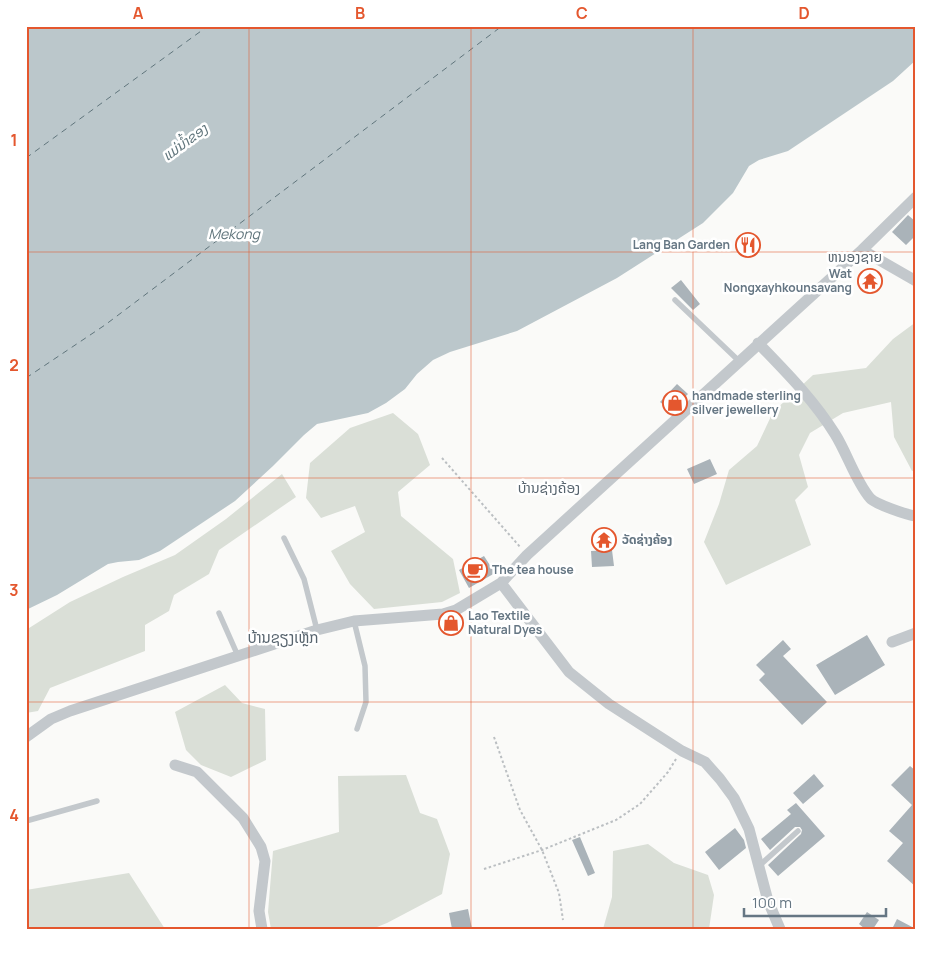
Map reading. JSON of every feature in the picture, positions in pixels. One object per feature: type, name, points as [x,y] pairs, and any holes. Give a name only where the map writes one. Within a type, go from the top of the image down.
[{"type":"street","points":[[26,737],[51,720],[70,711],[316,630],[354,621],[443,614],[456,610],[501,583],[758,343],[862,250],[916,197]]},
{"type":"street","points":[[862,250],[916,281]]},
{"type":"street","points":[[758,343],[796,381],[824,416],[845,450],[862,486],[871,499],[908,515],[916,516]]},
{"type":"street","points":[[501,583],[569,672],[609,704],[682,751],[705,762],[734,798],[749,829],[768,901],[780,929]]},
{"type":"street","points":[[892,642],[916,633]]},
{"type":"street","points":[[175,765],[197,772],[242,818],[261,847],[265,860],[259,911],[262,929]]},
{"type":"lane","points":[[675,300],[739,361]]},
{"type":"lane","points":[[284,538],[304,579],[316,630]]},
{"type":"lane","points":[[219,613],[238,656]]},
{"type":"lane","points":[[354,621],[365,666],[366,702],[357,729]]},
{"type":"lane","points":[[26,820],[96,801]]},
{"type":"lane","points":[[759,866],[798,831]]},
{"type":"path","points":[[442,458],[528,556]]},
{"type":"path","points":[[494,737],[520,810],[542,850],[559,893],[563,920]]},
{"type":"path","points":[[484,869],[542,850],[616,820],[640,804],[668,772],[682,751]]},
{"type":"shaded area","points":[[916,322],[916,470],[912,471],[894,437],[891,402],[843,413],[810,433],[799,455],[808,487],[795,500],[811,545],[726,585],[704,542],[719,504],[729,470],[757,446],[773,412],[813,375],[866,368],[893,339]]},
{"type":"shaded area","points":[[393,413],[418,434],[430,465],[398,492],[401,516],[453,559],[460,593],[442,602],[374,609],[350,584],[331,551],[365,532],[355,506],[321,518],[306,498],[310,463],[350,428]]},
{"type":"shaded area","points":[[282,474],[296,497],[219,550],[209,574],[174,595],[169,611],[145,625],[145,651],[50,688],[38,711],[26,713],[26,630],[70,602],[175,555],[226,519]]},
{"type":"shaded area","points":[[225,685],[242,703],[265,709],[266,760],[231,777],[201,765],[186,750],[175,712]]},
{"type":"shaded area","points":[[406,775],[420,813],[437,819],[450,854],[442,894],[372,929],[271,929],[268,912],[273,851],[339,832],[338,776]]},
{"type":"shaded area","points":[[648,844],[674,863],[708,875],[714,895],[709,929],[603,929],[612,897],[613,851]]},
{"type":"shaded area","points":[[129,873],[165,929],[26,929],[26,890]]},
{"type":"water","name":"Mekong","points":[[26,26],[916,26],[916,60],[893,81],[788,151],[759,160],[749,166],[733,193],[703,223],[617,278],[517,331],[450,352],[433,360],[417,374],[405,389],[368,413],[317,424],[235,501],[160,551],[139,560],[108,564],[57,595],[26,610]]},
{"type":"building","points":[[908,215],[916,222],[916,235],[906,245],[892,232]]},
{"type":"building","points":[[681,280],[700,304],[693,310],[671,288]]},
{"type":"building","points":[[677,384],[688,394],[671,411],[660,402]]},
{"type":"building","points":[[710,459],[717,474],[694,484],[687,469]]},
{"type":"building","points":[[612,550],[614,566],[592,567],[591,551]]},
{"type":"building","points":[[484,556],[495,573],[469,588],[459,570]]},
{"type":"building","points":[[867,635],[885,665],[835,695],[816,665]]},
{"type":"building","points":[[783,640],[791,649],[783,656],[827,702],[802,725],[759,680],[765,674],[756,665]]},
{"type":"building","points":[[910,766],[916,771],[916,887],[887,861],[903,843],[889,831],[912,805],[891,785]]},
{"type":"building","points":[[814,774],[824,786],[803,804],[793,793]]},
{"type":"building","points":[[796,803],[825,836],[778,876],[768,865],[801,834],[802,830],[800,827],[795,827],[770,850],[761,839],[791,814],[787,810]]},
{"type":"building","points":[[735,828],[744,840],[746,848],[719,870],[705,852]]},
{"type":"building","points":[[580,837],[595,873],[588,876],[572,840]]},
{"type":"building","points":[[468,909],[472,929],[452,929],[449,913]]},
{"type":"building","points":[[867,912],[879,920],[873,929],[865,929],[859,924]]},
{"type":"building","points":[[897,919],[916,929],[892,929]]},
{"type":"ferry route","points":[[26,158],[208,26]]},
{"type":"ferry route","points":[[26,378],[105,325],[502,26]]},
{"type":"place","name":"Lang Ban Garden","points":[[748,245]]},
{"type":"place","name":"Wat Nongxayhkounsavang","points":[[870,281]]},
{"type":"place","name":"handmade sterling silver jewellery","points":[[675,403]]},
{"type":"place","name":"ວັດຊ່າງຄ້ອງ","points":[[604,540]]},
{"type":"place","name":"The tea house","points":[[475,570]]},
{"type":"place","name":"Lao Textile Natural Dyes","points":[[451,623]]},
{"type":"district","name":"ຫນອງຊາຍ","points":[[855,257]]},
{"type":"district","name":"ບ້ານຊ່າງຄ້ອງ","points":[[549,488]]},
{"type":"district","name":"ບ້ານຊຽງເຫຼັກ","points":[[283,638]]},
{"type":"water label","name":"ແມ່ນ້ຳຂອງ","points":[[185,142]]}]
